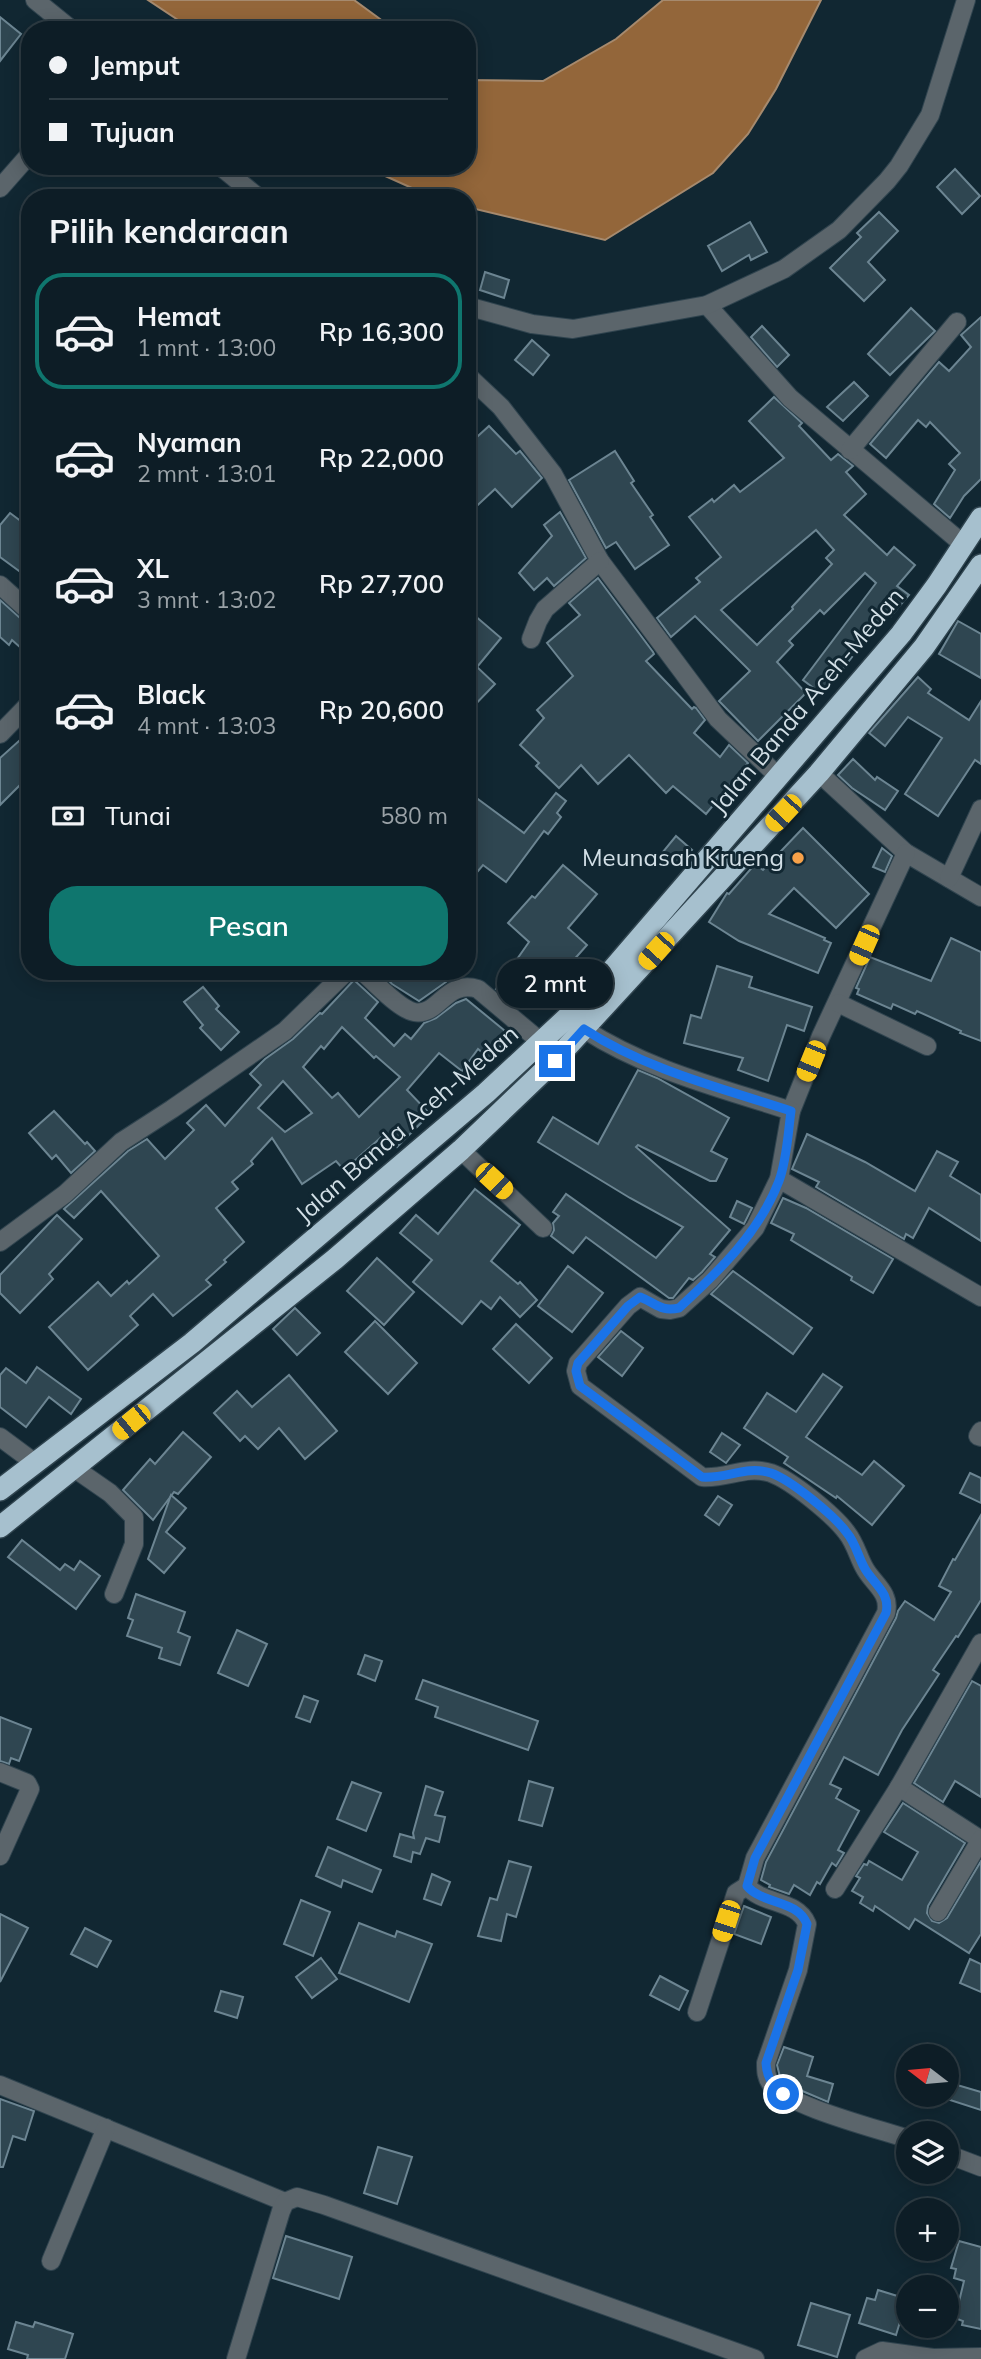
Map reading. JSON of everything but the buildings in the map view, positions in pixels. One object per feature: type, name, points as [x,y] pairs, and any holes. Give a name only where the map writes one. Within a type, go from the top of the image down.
[{"type":"highway","name":"Jalan Banda Aceh-Medan","points":[[0,1490],[192,1343],[486,1093],[587,999],[901,634],[981,517]]},
{"type":"highway","name":"Jalan Banda Aceh-Medan","points":[[0,1527],[335,1258],[461,1150],[555,1061],[819,773],[924,647],[981,565]]},
{"type":"street","points":[[35,0],[61,21]]},
{"type":"street","points":[[476,308],[532,324],[573,329],[707,305],[784,269],[839,230],[887,181],[916,141],[930,115],[966,0]]},
{"type":"street","points":[[0,188],[21,164]]},
{"type":"street","points":[[231,175],[249,189]]},
{"type":"street","points":[[707,305],[790,398],[963,544]]},
{"type":"street","points":[[850,450],[957,321]]},
{"type":"street","points":[[476,383],[501,407],[553,474],[600,561],[718,719],[779,777]]},
{"type":"street","points":[[531,639],[545,609],[600,561]]},
{"type":"street","points":[[0,585],[21,604]]},
{"type":"street","points":[[0,734],[21,712]]},
{"type":"street","points":[[819,773],[906,853],[981,897]]},
{"type":"street","points":[[949,878],[981,809]]},
{"type":"street","points":[[697,2012],[736,1893],[747,1886],[755,1858],[886,1613],[888,1604],[886,1596],[864,1567],[848,1533],[810,1499],[769,1472],[748,1469],[718,1478],[702,1477],[580,1386],[576,1371],[578,1363],[628,1306],[640,1297],[661,1309],[679,1308],[710,1280],[755,1228],[779,1179],[791,1111],[821,1036],[906,853]]},
{"type":"street","points":[[0,1241],[65,1194],[121,1142],[285,1031],[338,980]]},
{"type":"street","points":[[372,980],[402,1006],[415,1012],[427,1011],[455,989],[466,985],[478,989],[541,1042]]},
{"type":"street","points":[[838,1003],[927,1046]]},
{"type":"street","points":[[584,1029],[610,1046],[650,1064],[791,1111]]},
{"type":"street","points":[[461,1150],[543,1228]]},
{"type":"street","points":[[779,1179],[981,1297]]},
{"type":"street","points":[[981,1431],[978,1436],[981,1437]]},
{"type":"street","points":[[0,1437],[35,1463]]},
{"type":"street","points":[[74,1468],[110,1493],[134,1517],[134,1544],[114,1594]]},
{"type":"street","points":[[835,1889],[899,1787],[981,1643]]},
{"type":"street","points":[[0,1772],[27,1783],[30,1789],[0,1856]]},
{"type":"street","points":[[899,1787],[981,1839],[938,1912]]},
{"type":"street","points":[[747,1886],[752,1892],[799,1911],[807,1924],[798,1970],[766,2063],[766,2074],[772,2085],[783,2094],[817,2109],[896,2135]]},
{"type":"street","points":[[0,2085],[285,2202],[298,2197],[324,2205],[755,2359]]},
{"type":"street","points":[[51,2261],[106,2128]]},
{"type":"street","points":[[959,2159],[981,2167]]},
{"type":"street","points":[[236,2359],[285,2202]]},
{"type":"street","points":[[865,2359],[883,2351],[933,2358],[981,2357]]},
{"type":"shaded area","points":[[148,0],[354,0],[383,21],[179,21]]},
{"type":"shaded area","points":[[663,0],[821,0],[776,89],[748,134],[713,173],[605,240],[476,209],[476,189],[414,189],[383,175],[476,175],[476,80],[543,81],[616,39]]},
{"type":"place","name":"Meunasah Krueng","points":[[798,858]]},
{"type":"route","points":[[555,1061],[584,1029],[610,1046],[650,1064],[791,1111],[779,1179],[755,1228],[733,1255],[679,1308],[661,1309],[640,1297],[628,1306],[578,1363],[576,1371],[580,1386],[702,1477],[718,1478],[748,1469],[769,1472],[793,1486],[819,1505],[848,1533],[864,1567],[886,1596],[886,1613],[755,1858],[747,1878],[747,1886],[752,1892],[799,1911],[807,1924],[798,1970],[766,2063],[766,2074],[772,2085],[783,2094]]}]
